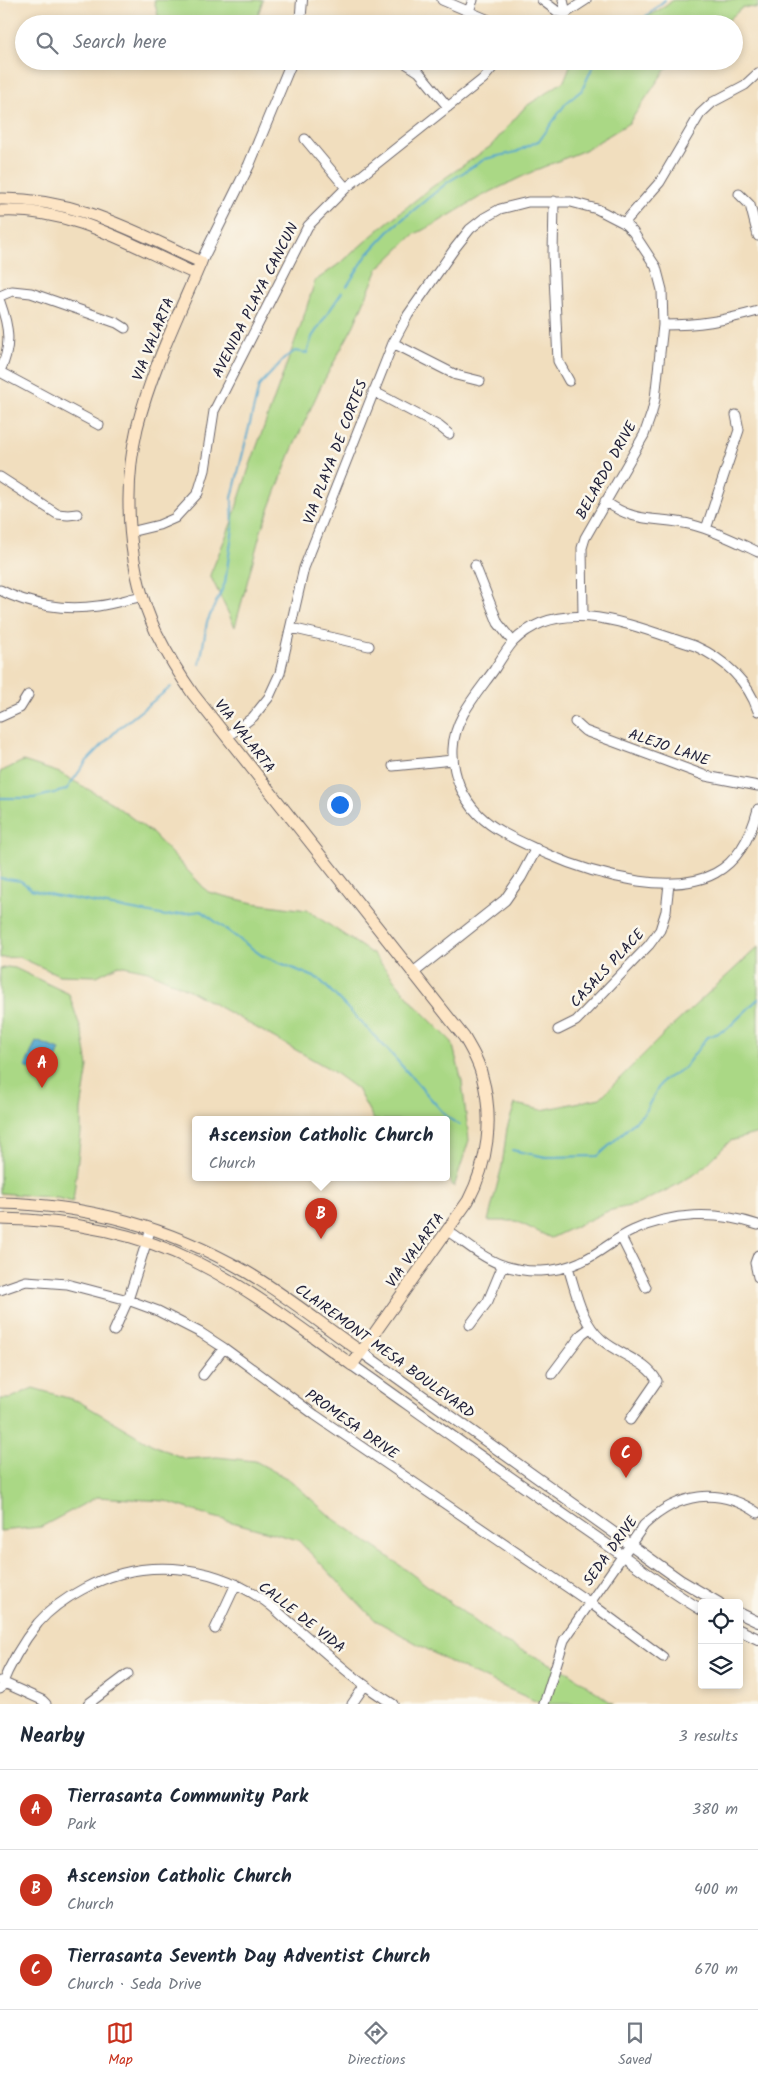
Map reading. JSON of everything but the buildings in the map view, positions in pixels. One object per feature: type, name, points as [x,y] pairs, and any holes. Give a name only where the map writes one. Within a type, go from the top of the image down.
[{"type":"main road","points":[[0,199],[43,201],[89,212],[201,262]]},
{"type":"main road","points":[[0,210],[37,212],[81,222],[196,274]]},
{"type":"main road","name":"VIA VALARTA","points":[[201,262],[147,393],[137,428],[129,474],[130,532],[143,596],[156,631],[174,667],[226,737],[464,1037],[476,1059],[482,1076],[487,1104],[486,1150],[477,1184],[448,1231],[352,1364]]},
{"type":"main road","points":[[0,1217],[8,1210],[6,1203]]},
{"type":"main road","name":"CLAIREMONT MESA BOULEVARD","points":[[6,1203],[83,1210],[151,1228],[202,1249],[246,1272],[360,1351]]},
{"type":"main road","name":"CLAIREMONT MESA BOULEVARD","points":[[0,1217],[81,1226],[146,1242],[195,1261],[244,1289],[352,1364]]},
{"type":"street","points":[[301,15],[302,0]]},
{"type":"street","points":[[442,0],[478,15]]},
{"type":"street","points":[[469,11],[473,0]]},
{"type":"street","points":[[542,0],[558,12],[566,13],[586,0]]},
{"type":"street","points":[[563,0],[566,13]]},
{"type":"street","name":"VIA VALARTA","points":[[201,262],[249,165],[288,70]]},
{"type":"street","points":[[416,70],[448,107]]},
{"type":"street","name":"AVENIDA PLAYA CANCUN","points":[[130,532],[159,525],[175,518],[198,493],[205,470],[214,411],[308,226],[346,188],[483,79],[490,70]]},
{"type":"street","points":[[624,223],[660,182],[700,114],[713,102],[745,85],[758,73]]},
{"type":"street","points":[[305,139],[346,188]]},
{"type":"street","points":[[739,194],[750,205],[758,236]]},
{"type":"street","points":[[554,201],[553,255],[558,361],[569,381]]},
{"type":"street","name":"BELARDO DRIVE","points":[[516,204],[554,201],[572,202],[597,208],[624,223],[633,232],[656,266],[662,290],[663,325],[652,412],[644,435],[585,538],[582,548],[583,616]]},
{"type":"street","name":"VIA PLAYA DE CORTES","points":[[226,737],[253,717],[269,697],[280,673],[304,568],[392,343],[408,315],[470,229],[500,209],[516,204]]},
{"type":"street","points":[[0,296],[12,291],[31,293],[117,323],[125,328]]},
{"type":"street","points":[[0,302],[7,322],[9,336],[6,359],[0,371],[99,425]]},
{"type":"street","points":[[663,325],[698,325],[758,311]]},
{"type":"street","points":[[392,343],[456,375],[480,381]]},
{"type":"street","points":[[373,391],[439,426],[449,434]]},
{"type":"street","points":[[706,530],[739,430],[736,414]]},
{"type":"street","points":[[0,477],[57,514],[77,514]]},
{"type":"street","points":[[605,501],[614,508],[637,518],[691,525],[758,552]]},
{"type":"street","points":[[474,565],[498,623],[513,642]]},
{"type":"street","points":[[0,590],[34,602],[75,608],[99,606],[143,596]]},
{"type":"street","points":[[758,711],[752,697],[742,682],[727,666],[695,646],[601,617],[558,618],[542,624],[513,642],[462,716],[455,735],[453,760],[460,787],[477,813],[492,826],[564,861],[617,878],[669,884],[688,883],[706,878],[730,862],[741,850],[750,836],[758,810]]},
{"type":"street","points":[[291,628],[369,646]]},
{"type":"street","points":[[0,718],[20,708],[28,695]]},
{"type":"street","name":"ALEJO LANE","points":[[575,722],[586,732],[682,768],[706,776],[758,786]]},
{"type":"street","points":[[393,766],[453,760]]},
{"type":"street","points":[[414,972],[505,900],[521,877],[536,849]]},
{"type":"street","name":"CASALS PLACE","points":[[558,1030],[576,1021],[649,945],[660,930],[666,911],[669,884]]},
{"type":"street","points":[[448,1231],[489,1259],[503,1265],[536,1271],[568,1267],[582,1262],[621,1237],[656,1222],[694,1215],[726,1217],[758,1225]]},
{"type":"street","points":[[114,1331],[128,1300],[151,1228]]},
{"type":"street","points":[[621,1237],[646,1287]]},
{"type":"street","points":[[758,1255],[755,1263],[758,1277]]},
{"type":"street","points":[[470,1325],[488,1301],[503,1265]]},
{"type":"street","points":[[568,1267],[590,1328],[603,1341],[652,1372],[657,1381],[630,1420]]},
{"type":"street","name":"PROMESA DRIVE","points":[[0,1290],[26,1281],[67,1284],[128,1300],[158,1311],[224,1348],[315,1416],[589,1602],[663,1657]]},
{"type":"street","points":[[552,1374],[582,1334],[590,1328]]},
{"type":"street","points":[[203,1375],[224,1348]]},
{"type":"street","name":"CLAIREMONT MESA BOULEVARD","points":[[360,1351],[542,1482],[631,1543],[680,1580],[712,1599]]},
{"type":"street","name":"CLAIREMONT MESA BOULEVARD","points":[[352,1364],[533,1495],[672,1592],[698,1608]]},
{"type":"street","name":"SEDA DRIVE","points":[[544,1704],[564,1640],[631,1543],[657,1513],[682,1500],[712,1496],[731,1500],[747,1506],[758,1513]]},
{"type":"street","name":"CALLE DE VIDA","points":[[1,1684],[21,1647],[39,1622],[69,1596],[99,1580],[117,1574],[148,1568],[166,1567],[201,1571],[236,1584],[263,1600],[365,1685],[393,1704]]},
{"type":"street","points":[[215,1629],[236,1584]]},
{"type":"street","points":[[743,1615],[758,1622]]},
{"type":"street","points":[[743,1632],[758,1638]]},
{"type":"street","points":[[88,1704],[128,1674]]},
{"type":"street","points":[[1,1684],[42,1700],[46,1704]]},
{"type":"street","points":[[352,1704],[365,1685]]},
{"type":"green space","points":[[154,0],[263,0],[258,15],[158,15]]},
{"type":"green space","points":[[673,0],[758,0],[758,8],[743,7],[734,15],[650,15]]},
{"type":"green space","points":[[568,70],[665,70],[629,123],[585,150],[536,170],[480,197],[413,235],[378,269],[354,325],[320,388],[291,452],[261,531],[235,627],[210,575],[231,524],[315,281],[343,261],[432,187],[491,146],[525,107],[564,81]]},
{"type":"green space","points":[[23,761],[60,773],[112,803],[152,833],[208,892],[253,903],[307,910],[374,955],[415,1005],[452,1042],[462,1082],[469,1140],[454,1187],[450,1181],[450,1116],[372,1116],[357,1089],[328,1068],[189,990],[148,971],[119,965],[97,976],[59,975],[19,957],[0,958],[0,772]]},
{"type":"green space","points":[[758,947],[758,1133],[730,1141],[700,1171],[671,1188],[638,1204],[608,1211],[551,1238],[516,1221],[488,1221],[502,1166],[507,1128],[515,1104],[542,1110],[600,1098],[664,1034]]},
{"type":"green space","points":[[7,967],[15,968],[69,994],[83,1036],[88,1066],[81,1110],[81,1133],[73,1202],[57,1198],[0,1193],[0,969]]},
{"type":"green space","points":[[33,1388],[78,1401],[151,1444],[185,1459],[217,1457],[255,1461],[290,1480],[331,1517],[386,1555],[502,1641],[570,1673],[613,1704],[542,1704],[455,1665],[375,1620],[298,1540],[210,1516],[165,1501],[97,1497],[41,1527],[0,1531],[0,1399],[9,1399]]},
{"type":"water","points":[[36,1041],[60,1050],[49,1077],[25,1067]]},
{"type":"waterway","points":[[648,15],[665,0]]},
{"type":"waterway","points":[[347,286],[367,255],[393,227],[448,182],[485,159],[516,152],[540,140],[566,103],[582,90],[591,70]]},
{"type":"waterway","points":[[200,664],[207,622],[225,583],[233,528],[232,498],[259,386],[284,359],[295,351],[307,353],[312,337],[342,292]]},
{"type":"waterway","points":[[0,798],[34,798],[66,790],[86,762],[118,729],[171,687]]},
{"type":"waterway","points":[[0,878],[21,881],[31,889],[53,895],[166,916],[201,911],[261,955],[319,979],[386,1048],[446,1116]]},
{"type":"waterway","points":[[512,1150],[546,1157],[598,1156],[644,1113],[662,1081],[684,1068],[706,1038],[727,1029],[758,999]]},
{"type":"waterway","points":[[450,1119],[460,1125]]},
{"type":"place","name":"Tierrasanta Community Park","points":[[42,1088]]},
{"type":"place","name":"Ascension Catholic Church","points":[[321,1239]]},
{"type":"place","name":"Tierrasanta Seventh Day Adventist Church","points":[[626,1478]]}]
